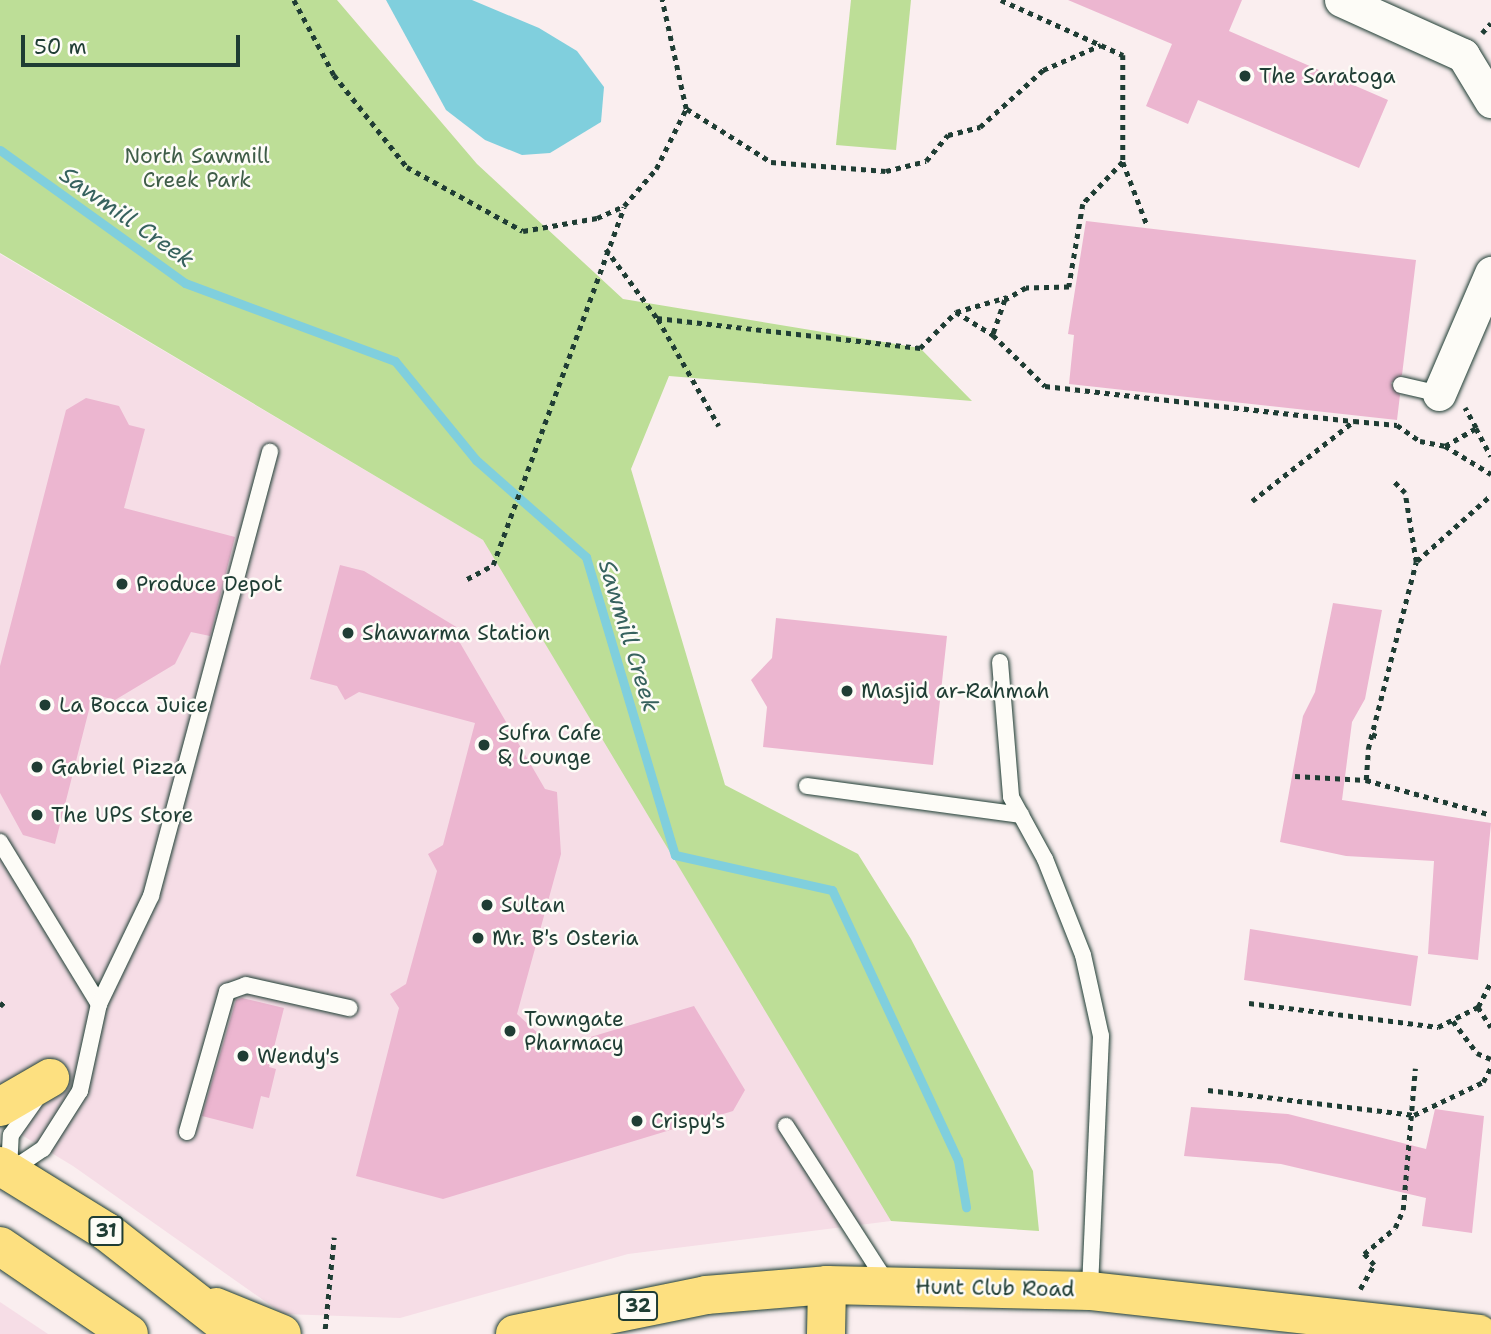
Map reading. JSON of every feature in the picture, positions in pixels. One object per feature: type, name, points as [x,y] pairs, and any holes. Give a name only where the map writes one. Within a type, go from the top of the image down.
[{"type":"main road","points":[[0,1107],[50,1077]]},
{"type":"main road","name":"31","points":[[3,1174],[107,1231],[197,1299],[237,1334]]},
{"type":"main road","points":[[0,1246],[45,1273],[129,1334]]},
{"type":"main road","points":[[45,1273],[87,1334]]},
{"type":"main road","name":"Hunt Club Road","points":[[514,1334],[706,1295],[827,1285],[1090,1291],[1479,1334]]},
{"type":"main road","points":[[826,1334],[827,1285]]},
{"type":"main road","points":[[197,1299],[282,1334]]},
{"type":"street","points":[[1341,0],[1463,55],[1491,101]]},
{"type":"street","points":[[1439,394],[1491,273]]},
{"type":"lane","points":[[1401,385],[1439,394]]},
{"type":"lane","points":[[3,1174],[43,1149],[80,1091],[84,1053],[99,1004],[151,896],[270,452]]},
{"type":"lane","points":[[1000,662],[1010,788],[1083,955],[1101,1036],[1090,1291]]},
{"type":"lane","points":[[807,786],[1021,815]]},
{"type":"lane","points":[[0,842],[99,1004]]},
{"type":"lane","points":[[187,1132],[222,996],[232,988],[246,985],[349,1008]]},
{"type":"lane","points":[[3,1174],[11,1135],[50,1077],[84,1053]]},
{"type":"lane","points":[[786,1126],[890,1286]]},
{"type":"path","points":[[294,0],[334,75],[407,167],[523,231],[597,218],[624,206]]},
{"type":"path","points":[[467,579],[493,565],[504,525],[531,450],[624,206],[656,169],[686,108],[662,0]]},
{"type":"path","points":[[1001,0],[1123,55],[1123,162],[1147,225]]},
{"type":"path","points":[[686,108],[771,162],[886,171],[926,161],[948,135],[980,127],[1043,70],[1101,45]]},
{"type":"path","points":[[993,335],[1005,300],[1026,288],[1069,287],[1083,204],[1123,162]]},
{"type":"path","points":[[606,249],[657,318],[719,426]]},
{"type":"path","points":[[657,318],[919,348],[956,312],[1014,295]]},
{"type":"path","points":[[956,312],[993,335],[1045,386],[1397,425]]},
{"type":"path","points":[[1252,501],[1354,421]]},
{"type":"path","points":[[1476,428],[1491,456]]},
{"type":"path","points":[[1446,446],[1491,474]]},
{"type":"path","points":[[1366,780],[1372,734],[1416,562],[1405,493],[1392,480]]},
{"type":"path","points":[[1416,562],[1491,495]]},
{"type":"path","points":[[1372,734],[1379,737]]},
{"type":"path","points":[[1295,776],[1366,780],[1491,814]]},
{"type":"path","points":[[1249,1003],[1438,1027],[1478,1007],[1491,982]]},
{"type":"path","points":[[0,1006],[5,1001]]},
{"type":"path","points":[[1478,1007],[1491,1027]]},
{"type":"path","points":[[1453,1020],[1477,1053],[1491,1059]]},
{"type":"path","points":[[1208,1090],[1414,1115],[1483,1082],[1491,1067]]},
{"type":"path","points":[[1355,1321],[1361,1283],[1374,1265],[1364,1254],[1395,1228],[1403,1210],[1414,1115],[1415,1069]]},
{"type":"path","points":[[325,1329],[334,1237]]},
{"type":"shaded area","points":[[0,254],[483,540],[820,1070],[891,1221],[628,1254],[400,1318],[283,1314],[73,1166],[0,1122]]},
{"type":"shaded area","points":[[0,1302],[48,1334],[0,1334]]},
{"type":"green space","name":"North Sawmill Creek Park","points":[[0,0],[337,0],[477,164],[623,299],[920,348],[972,401],[669,376],[631,469],[725,785],[858,854],[911,939],[1033,1171],[1039,1231],[891,1221],[483,540],[0,253]]},
{"type":"green space","points":[[851,0],[911,0],[896,150],[836,145]]},
{"type":"water","points":[[386,0],[472,0],[539,28],[577,51],[604,87],[601,122],[550,153],[522,155],[485,140],[446,110]]},
{"type":"building","name":"The Saratoga","points":[[1068,0],[1242,0],[1229,31],[1388,100],[1359,168],[1198,100],[1188,124],[1146,106],[1172,44]]},
{"type":"building","points":[[1086,221],[1416,260],[1402,375],[1391,383],[1400,395],[1397,420],[1069,384],[1074,335],[1068,334]]},
{"type":"building","name":"Produce Depot","points":[[86,398],[119,406],[129,425],[145,429],[124,508],[235,537],[210,636],[191,632],[175,664],[115,700],[93,694],[55,844],[23,835],[0,793],[0,666],[66,410]]},
{"type":"building","points":[[340,565],[364,571],[458,628],[456,636],[545,789],[557,792],[561,854],[517,1014],[554,1048],[694,1006],[745,1090],[733,1111],[443,1199],[356,1176],[399,1008],[390,994],[406,984],[437,871],[428,854],[443,845],[475,723],[359,692],[345,700],[337,686],[310,679]]},
{"type":"building","points":[[1333,603],[1382,610],[1365,699],[1352,722],[1342,800],[1491,823],[1478,960],[1428,954],[1434,861],[1346,856],[1280,842],[1303,716],[1315,692]]},
{"type":"building","name":"Masjid ar-Rahmah","points":[[776,618],[947,636],[933,765],[763,747],[767,707],[751,680],[772,658]]},
{"type":"building","points":[[1250,929],[1418,956],[1411,1006],[1244,980]]},
{"type":"building","name":"Wendy's","points":[[242,998],[284,1008],[269,1067],[276,1069],[269,1098],[261,1096],[253,1129],[202,1116],[236,1000]]},
{"type":"building","points":[[1191,1107],[1288,1114],[1426,1149],[1435,1109],[1484,1116],[1472,1233],[1422,1226],[1426,1198],[1281,1164],[1184,1156]]},
{"type":"waterway","name":"Sawmill Creek","points":[[0,150],[185,283],[395,361],[476,460],[586,557],[675,855],[832,890],[958,1160],[966,1207]]},
{"type":"place","name":"The Saratoga","points":[[1245,76]]},
{"type":"place","name":"Produce Depot","points":[[122,584]]},
{"type":"place","name":"Shawarma Station","points":[[348,633]]},
{"type":"place","name":"Masjid ar-Rahmah","points":[[847,691]]},
{"type":"place","name":"La Bocca Juice","points":[[45,705]]},
{"type":"place","name":"Sufra Cafe & Lounge","points":[[484,745]]},
{"type":"place","name":"Gabriel Pizza","points":[[37,767]]},
{"type":"place","name":"The UPS Store","points":[[37,815]]},
{"type":"place","name":"Sultan","points":[[487,905]]},
{"type":"place","name":"Mr. B's Osteria","points":[[478,938]]},
{"type":"place","name":"Towngate Pharmacy","points":[[510,1031]]},
{"type":"place","name":"Wendy's","points":[[243,1056]]},
{"type":"place","name":"Crispy's","points":[[637,1121]]}]
